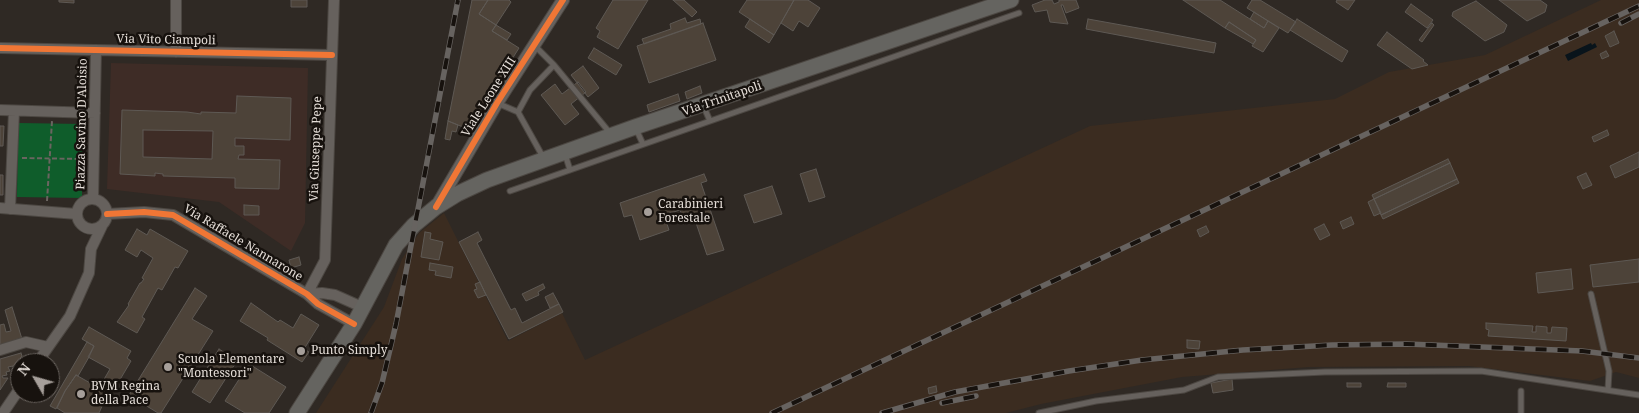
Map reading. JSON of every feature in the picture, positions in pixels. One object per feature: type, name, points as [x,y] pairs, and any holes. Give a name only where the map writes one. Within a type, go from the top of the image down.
[{"type":"main road","name":"Via Trinitapoli","points":[[436,206],[467,188],[635,128],[874,47],[1015,6]]},
{"type":"main road","name":"Viale Leone XIII","points":[[297,413],[354,324],[396,245],[414,225],[436,206]]},
{"type":"street","points":[[176,0],[176,52]]},
{"type":"street","name":"Via Giuseppe Pepe","points":[[307,294],[325,260],[334,0]]},
{"type":"street","name":"Viale Leone XIII","points":[[436,206],[497,103],[563,0]]},
{"type":"street","name":"Via Vito Ciampoli","points":[[0,48],[332,55]]},
{"type":"street","name":"Piazza Savino D'Aloisio","points":[[93,199],[96,50]]},
{"type":"street","points":[[0,110],[95,113]]},
{"type":"street","points":[[14,110],[12,158],[5,209],[77,214]]},
{"type":"street","points":[[44,353],[70,316],[89,273],[91,249],[107,214],[103,204],[93,199],[83,202],[78,208],[77,214],[91,249]]},
{"type":"street","name":"Via Raffaele Nannarone","points":[[107,214],[144,212],[174,215],[307,294],[318,304],[354,324]]},
{"type":"street","points":[[82,225],[86,228],[94,229],[102,226]]},
{"type":"street","points":[[307,294],[322,293],[335,295],[362,307]]},
{"type":"street","points":[[0,350],[26,342],[48,347]]},
{"type":"lane","points":[[510,191],[879,62],[1015,6]]},
{"type":"lane","points":[[534,45],[554,65],[612,136]]},
{"type":"lane","points":[[874,47],[879,62]]},
{"type":"lane","points":[[518,112],[530,90],[554,65]]},
{"type":"lane","points":[[497,103],[518,112],[544,160]]},
{"type":"lane","points":[[703,105],[710,121]]},
{"type":"lane","points":[[635,128],[643,144]]},
{"type":"lane","points":[[564,153],[570,170]]},
{"type":"lane","points":[[1591,294],[1609,371],[1608,390]]},
{"type":"lane","points":[[1039,413],[1096,401],[1184,390],[1218,376],[1325,372],[1481,371],[1639,395]]},
{"type":"lane","points":[[1521,391],[1521,413]]},
{"type":"path","points":[[46,211],[52,112]]},
{"type":"path","points":[[12,158],[94,160]]},
{"type":"shaded area","points":[[1601,0],[1639,0],[1639,378],[1616,372],[1590,381],[1469,366],[1309,367],[1182,377],[1041,404],[1006,413],[316,413],[384,307],[402,259],[419,233],[444,213],[508,341],[562,313],[585,360],[1090,126],[1335,99],[1389,72],[1485,55]]},
{"type":"shaded area","points":[[1591,43],[1592,45],[1595,43],[1597,47],[1568,61],[1565,55]]},
{"type":"shaded area","points":[[111,63],[308,68],[305,223],[291,251],[219,202],[107,189]]},
{"type":"green space","points":[[18,123],[83,124],[82,198],[17,197]]},
{"type":"building","points":[[59,0],[74,0],[74,3],[59,2]]},
{"type":"building","points":[[291,0],[307,0],[307,7],[291,7]]},
{"type":"building","points":[[472,0],[488,0],[479,14],[496,25],[492,31],[519,48],[468,129],[448,121]]},
{"type":"building","points":[[488,0],[509,0],[511,2],[496,25],[479,14]]},
{"type":"building","points":[[613,0],[648,0],[618,49],[597,37],[600,31],[596,28]]},
{"type":"building","points":[[673,0],[684,0],[697,12],[692,17]]},
{"type":"building","points":[[747,0],[794,0],[774,35],[739,12]]},
{"type":"building","points":[[794,0],[808,0],[820,8],[808,27],[799,21],[793,31],[781,23]]},
{"type":"building","points":[[1045,0],[1052,0],[1054,4],[1059,2],[1059,0],[1076,0],[1079,8],[1066,13],[1063,5],[1061,5],[1068,24],[1050,22],[1047,10],[1035,12],[1032,5]]},
{"type":"building","points":[[1183,0],[1220,0],[1264,28],[1268,21],[1279,28],[1263,52],[1252,46],[1256,40],[1229,22],[1225,28]]},
{"type":"building","points":[[1252,0],[1260,0],[1296,22],[1288,33],[1247,8]]},
{"type":"building","points":[[1337,0],[1355,0],[1348,10],[1336,2]]},
{"type":"building","points":[[1499,0],[1540,0],[1547,5],[1545,12],[1527,21]]},
{"type":"building","points":[[1476,1],[1507,25],[1504,32],[1485,41],[1452,16],[1453,12]]},
{"type":"building","points":[[1411,4],[1433,20],[1427,28],[1405,12]]},
{"type":"building","points":[[1254,12],[1268,21],[1264,28],[1250,19]]},
{"type":"building","points":[[685,18],[687,23],[700,19],[701,24],[644,44],[642,39],[671,29],[670,24]]},
{"type":"building","points":[[750,19],[774,35],[769,43],[745,27]]},
{"type":"building","points":[[1088,19],[1216,43],[1214,53],[1086,29]]},
{"type":"building","points":[[1297,19],[1348,51],[1342,62],[1290,30]]},
{"type":"building","points":[[1229,22],[1256,40],[1253,44],[1225,28]]},
{"type":"building","points":[[703,23],[716,60],[649,83],[637,46]]},
{"type":"building","points":[[1432,23],[1434,25],[1422,42],[1419,40]]},
{"type":"building","points":[[496,25],[511,34],[507,40],[492,31]]},
{"type":"building","points":[[1614,31],[1619,43],[1610,47],[1605,36]]},
{"type":"building","points":[[1387,32],[1428,65],[1412,69],[1377,45]]},
{"type":"building","points":[[594,48],[622,65],[616,75],[588,58]]},
{"type":"building","points":[[1606,51],[1609,56],[1602,59],[1600,54]]},
{"type":"building","points":[[583,66],[599,88],[588,97],[571,75]]},
{"type":"building","points":[[578,82],[586,92],[571,104],[579,114],[565,125],[541,95],[555,84],[562,94]]},
{"type":"building","points":[[700,86],[702,93],[687,99],[685,92]]},
{"type":"building","points":[[678,94],[680,101],[649,112],[647,105]]},
{"type":"building","points":[[237,96],[291,98],[290,140],[235,138],[235,146],[244,146],[244,155],[239,155],[238,159],[280,160],[279,189],[235,188],[235,178],[163,176],[163,174],[155,173],[155,176],[120,174],[122,110],[201,114],[201,112],[236,113]],"holes":[[[143,130],[213,131],[212,159],[143,157]]]},
{"type":"building","points":[[448,121],[458,125],[456,132],[452,131],[450,140],[445,139]]},
{"type":"building","points":[[0,126],[4,126],[3,146],[0,146]]},
{"type":"building","points":[[1607,130],[1609,135],[1594,142],[1592,137]]},
{"type":"building","points":[[1639,152],[1639,167],[1615,178],[1610,166]]},
{"type":"building","points":[[1448,159],[1450,163],[1374,199],[1372,195]]},
{"type":"building","points":[[1450,163],[1457,179],[1381,215],[1374,199]]},
{"type":"building","points":[[816,169],[825,197],[809,202],[800,174]]},
{"type":"building","points":[[1586,173],[1592,185],[1583,189],[1577,177]]},
{"type":"building","name":"Carabinieri Forestale","points":[[704,174],[707,181],[701,183],[724,250],[707,255],[695,220],[685,224],[680,210],[664,215],[669,230],[640,240],[632,215],[624,217],[620,203]]},
{"type":"building","points":[[0,175],[3,175],[3,195],[0,195]]},
{"type":"building","points":[[1457,179],[1459,183],[1383,219],[1381,215]]},
{"type":"building","points":[[772,186],[782,214],[754,223],[744,195]]},
{"type":"building","points":[[1374,199],[1381,213],[1374,216],[1368,202]]},
{"type":"building","points":[[244,205],[259,206],[259,215],[244,215]]},
{"type":"building","points":[[1351,217],[1354,224],[1343,229],[1340,222]]},
{"type":"building","points":[[1324,224],[1330,235],[1320,240],[1314,229]]},
{"type":"building","points":[[1206,226],[1209,232],[1200,237],[1197,230]]},
{"type":"building","points":[[137,229],[147,235],[150,229],[188,251],[178,268],[175,267],[162,290],[158,288],[142,317],[145,319],[137,333],[117,322],[144,279],[142,278],[153,258],[141,250],[137,257],[125,250]]},
{"type":"building","points":[[425,232],[431,233],[430,239],[443,242],[439,260],[421,257]]},
{"type":"building","points":[[478,232],[482,240],[477,243],[511,310],[515,308],[522,323],[559,304],[563,312],[509,339],[459,242]]},
{"type":"building","points":[[299,257],[301,265],[291,268],[289,260]]},
{"type":"building","points":[[1639,259],[1639,282],[1593,287],[1590,265]]},
{"type":"building","points":[[430,263],[453,267],[451,278],[435,275],[436,271],[429,270]]},
{"type":"building","points":[[1571,269],[1573,289],[1538,293],[1536,273]]},
{"type":"building","points":[[480,282],[486,295],[478,298],[474,290],[477,289],[475,284]]},
{"type":"building","points":[[543,284],[545,288],[538,292],[539,295],[526,301],[522,294]]},
{"type":"building","name":"Scuola Elementare \"Montessori\"","points":[[195,288],[207,296],[192,319],[213,331],[161,413],[158,413],[129,395]]},
{"type":"building","points":[[553,293],[559,304],[550,308],[545,297]]},
{"type":"building","points":[[251,303],[278,322],[280,320],[293,328],[301,314],[319,325],[304,349],[309,352],[302,362],[240,321]]},
{"type":"building","points":[[12,307],[22,339],[0,345],[0,325],[4,324],[6,332],[11,331],[5,310]]},
{"type":"building","points":[[1486,323],[1533,326],[1532,332],[1536,332],[1536,326],[1547,327],[1547,333],[1551,333],[1552,327],[1567,328],[1566,341],[1488,336],[1489,330],[1486,329]]},
{"type":"building","points":[[89,327],[131,351],[127,358],[131,361],[105,405],[96,397],[110,369],[88,357],[94,346],[82,339]]},
{"type":"building","points":[[1187,340],[1200,341],[1199,349],[1187,348]]},
{"type":"building","points":[[87,342],[94,346],[78,376],[76,375],[60,401],[60,389]]},
{"type":"building","points":[[219,349],[237,361],[210,403],[192,392]]},
{"type":"building","points":[[10,356],[10,367],[8,367],[10,371],[6,372],[7,375],[2,376],[3,378],[8,378],[0,390],[0,359]]},
{"type":"building","points":[[249,364],[286,387],[269,413],[245,413],[225,401]]},
{"type":"building","name":"BVM Regina della Pace","points":[[76,375],[99,388],[96,397],[103,404],[99,413],[65,413],[57,408],[65,391]]},
{"type":"building","points":[[1232,379],[1233,390],[1213,393],[1211,383]]},
{"type":"building","points":[[1347,383],[1361,383],[1361,387],[1347,387]]},
{"type":"building","points":[[1388,383],[1406,383],[1406,387],[1387,387]]},
{"type":"building","points":[[936,386],[937,392],[929,394],[928,388]]},
{"type":"building","points":[[52,403],[59,403],[56,409],[50,406]]},
{"type":"railway","points":[[371,413],[382,383],[396,324],[458,0]]},
{"type":"railway","points":[[772,413],[1639,6]]},
{"type":"railway","points":[[1621,23],[1639,14]]},
{"type":"railway","points":[[882,413],[955,392],[1069,371],[1142,360],[1243,350],[1332,345],[1407,344],[1582,351],[1639,358]]},
{"type":"railway","points":[[942,403],[976,396]]},
{"type":"cycle path","points":[[436,207],[497,103],[563,0]]},
{"type":"cycle path","points":[[0,48],[332,55]]},
{"type":"cycle path","points":[[107,214],[144,212],[173,215],[354,324]]},
{"type":"place","name":"Carabinieri Forestale","points":[[648,212]]},
{"type":"place","name":"Punto Simply","points":[[301,351]]},
{"type":"place","name":"Scuola Elementare \"Montessori\"","points":[[168,367]]},
{"type":"place","name":"BVM Regina della Pace","points":[[81,394]]}]
